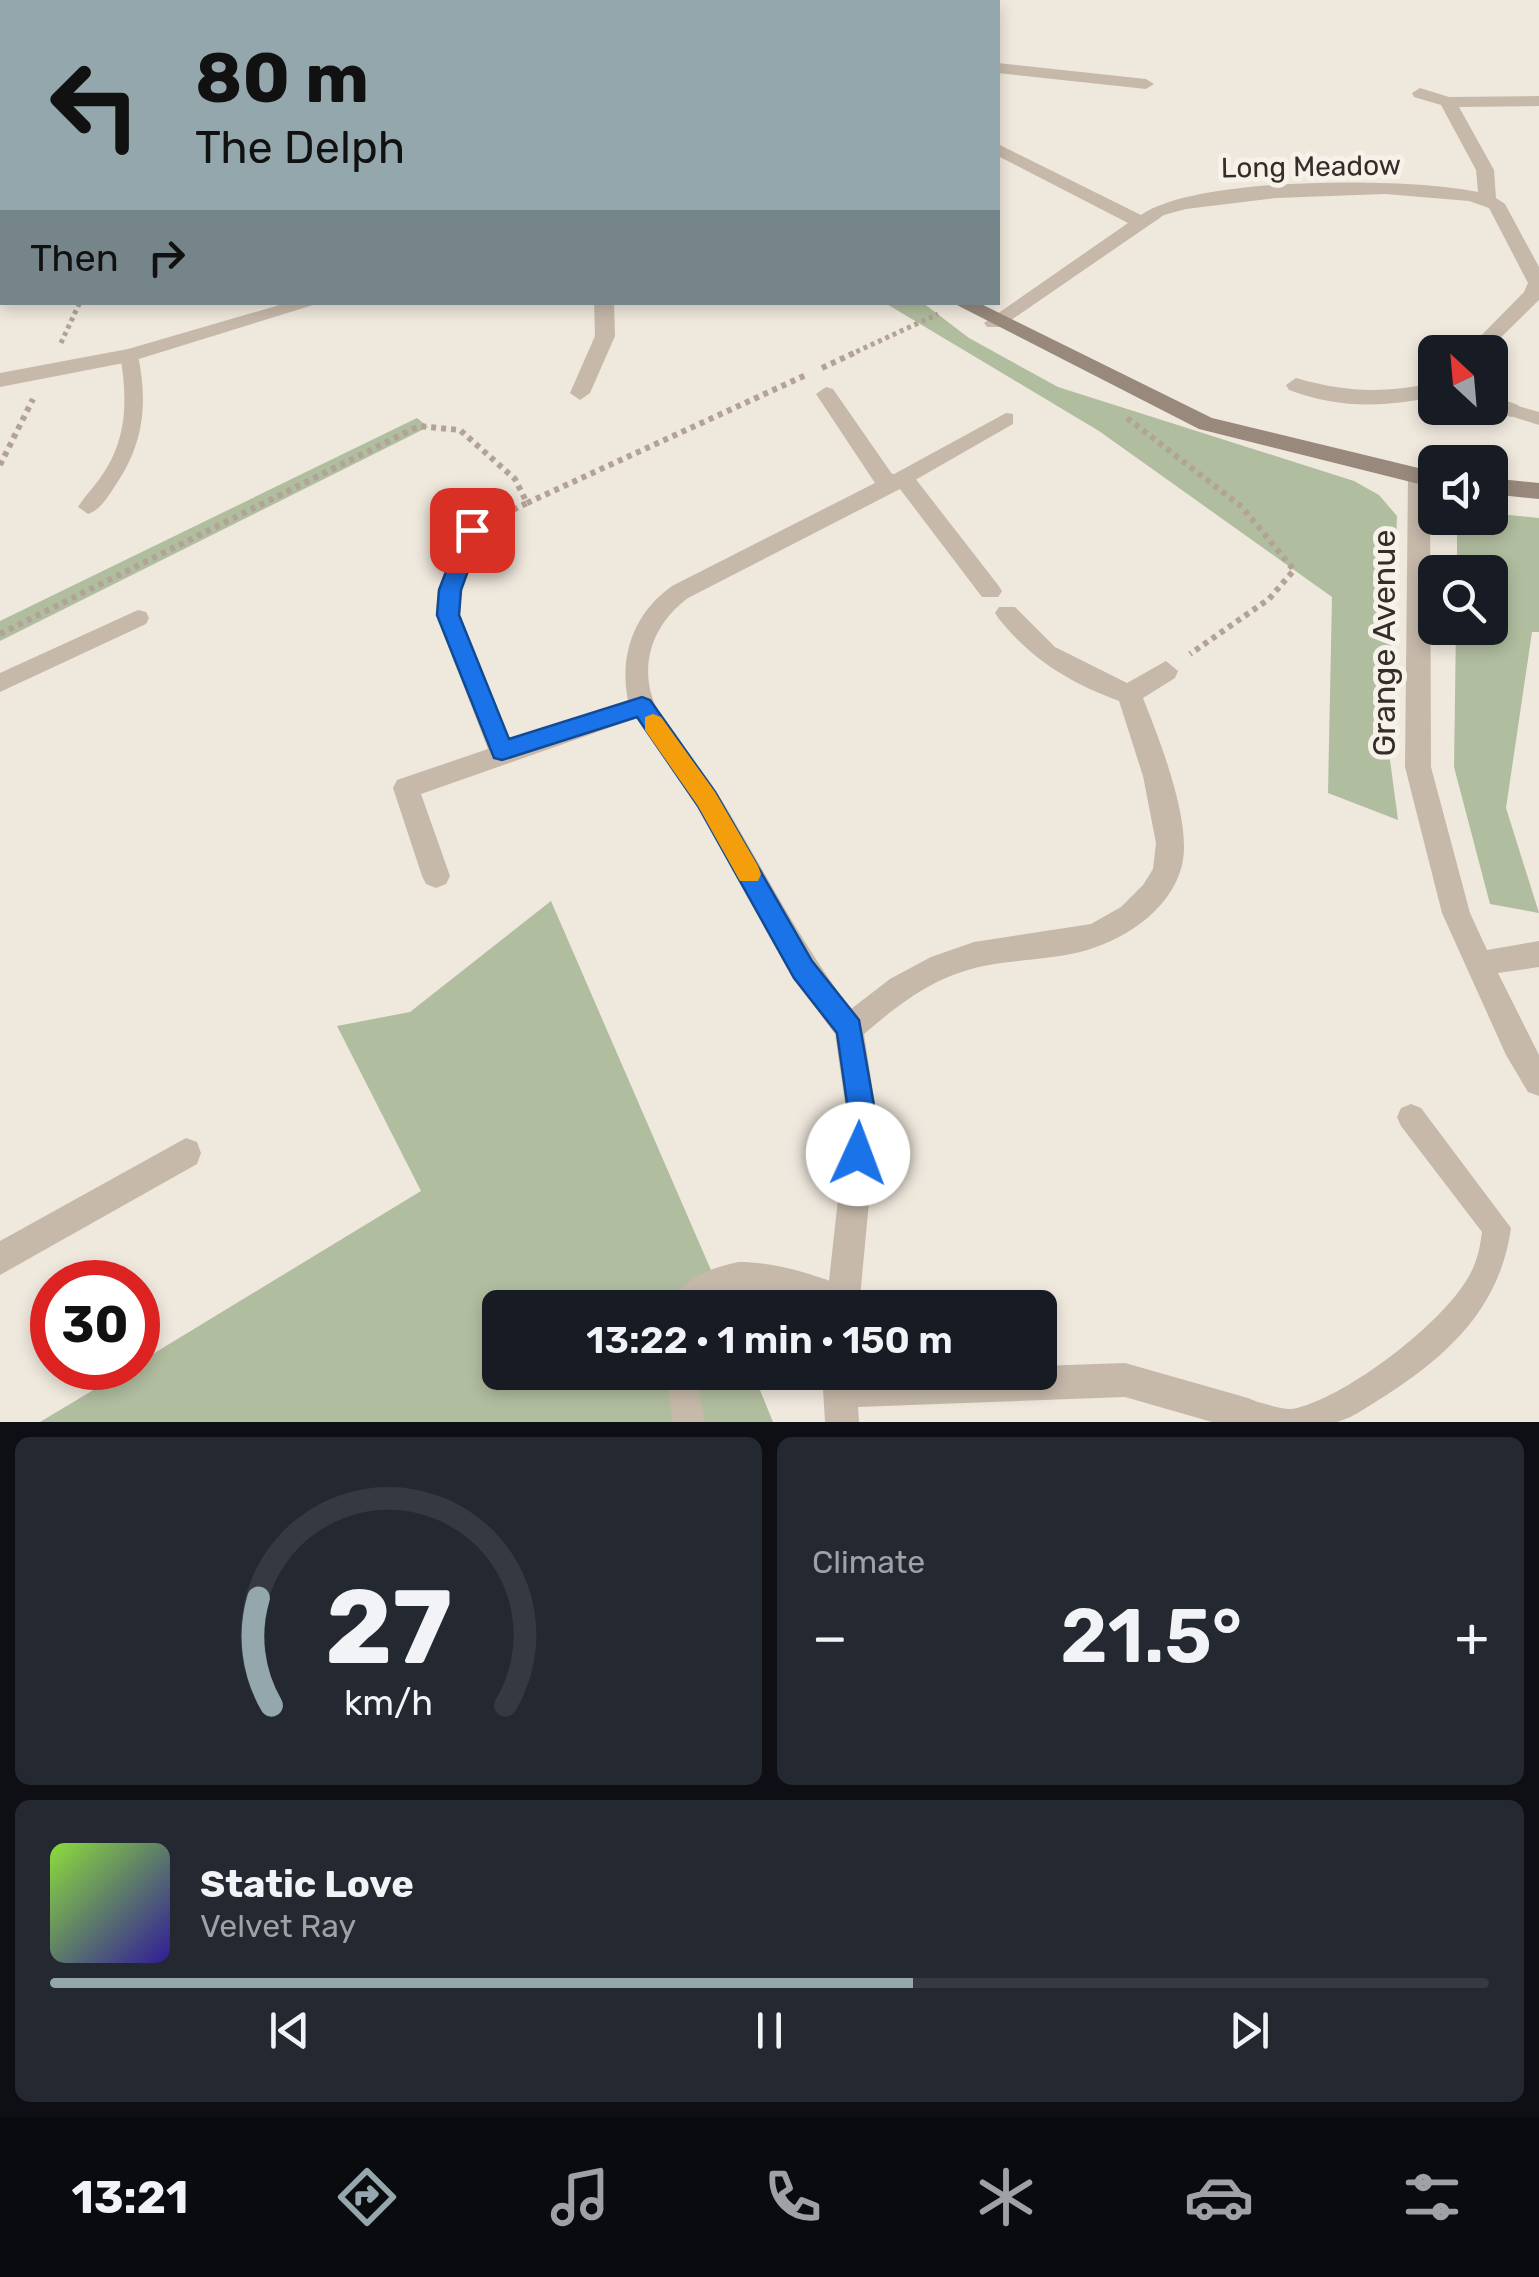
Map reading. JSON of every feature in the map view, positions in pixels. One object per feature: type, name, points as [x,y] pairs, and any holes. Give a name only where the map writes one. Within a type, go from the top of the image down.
[{"type":"street","points":[[1000,68],[1146,84]]},
{"type":"street","points":[[1420,93],[1448,102],[1539,101]]},
{"type":"street","points":[[1448,102],[1484,170],[1486,198],[1503,212],[1535,264],[1538,283],[1533,295],[1492,335]]},
{"type":"street","points":[[1000,150],[1141,222]]},
{"type":"street","name":"Long Meadow","points":[[994,323],[1141,222],[1177,202],[1256,191],[1459,192],[1486,198]]},
{"type":"street","points":[[0,380],[129,355],[304,305]]},
{"type":"street","points":[[580,393],[605,336],[604,305]]},
{"type":"street","points":[[954,306],[1206,424],[1418,478]]},
{"type":"street","points":[[1296,385],[1338,400],[1418,393]]},
{"type":"street","points":[[826,394],[990,590]]},
{"type":"street","points":[[843,1290],[862,1117],[850,1029],[803,969],[707,799],[642,706],[636,679],[644,632],[658,608],[680,592],[896,482]]},
{"type":"street","points":[[1508,488],[1539,491]]},
{"type":"street","points":[[453,496],[472,530],[450,590],[448,615],[502,751]]},
{"type":"street","name":"Grange Avenue","points":[[1425,535],[1418,767],[1456,912],[1516,1045],[1539,1082]]},
{"type":"street","points":[[850,1029],[903,982],[962,959],[1095,936],[1142,905],[1161,882],[1171,855],[1144,730],[1129,694],[1068,672],[1045,656],[1007,614]]},
{"type":"street","points":[[1129,694],[1166,671]]},
{"type":"street","points":[[436,876],[406,788],[502,751],[642,706]]},
{"type":"street","points":[[1480,967],[1499,958],[1539,954]]},
{"type":"street","points":[[0,1258],[186,1153]]},
{"type":"street","points":[[841,1395],[1125,1380],[1248,1415]]},
{"type":"lane","points":[[88,507],[116,475],[138,411],[129,355]]},
{"type":"lane","points":[[1508,409],[1539,419]]},
{"type":"lane","points":[[896,482],[1006,419]]},
{"type":"lane","points":[[0,683],[138,618]]},
{"type":"lane","points":[[1301,1422],[1342,1406],[1401,1366],[1462,1312],[1493,1266],[1497,1228],[1411,1118]]},
{"type":"lane","points":[[696,1290],[721,1276],[748,1276],[795,1290]]},
{"type":"lane","points":[[683,1390],[689,1422]]},
{"type":"lane","points":[[1248,1415],[1286,1422]]},
{"type":"path","points":[[472,530],[954,306]]},
{"type":"path","points":[[1122,414],[1260,525],[1282,548],[1294,570],[1269,598],[1166,671]]},
{"type":"path","points":[[0,634],[419,426],[460,430],[515,480],[526,503]]},
{"type":"green space","points":[[888,305],[926,305],[969,338],[1058,387],[1354,481],[1379,495],[1397,516],[1388,745],[1398,820],[1328,793],[1332,597],[1099,431]]},
{"type":"green space","points":[[417,418],[428,427],[0,641],[0,621]]},
{"type":"green space","points":[[1508,515],[1539,518],[1539,632],[1532,632],[1506,808],[1539,913],[1490,904],[1454,767],[1456,645],[1508,645],[1508,555],[1457,555],[1457,535],[1508,535]]},
{"type":"green space","points":[[551,901],[720,1290],[482,1290],[482,1390],[760,1390],[773,1422],[40,1422],[93,1390],[160,1390],[160,1350],[421,1191],[337,1026],[410,1012]]},
{"type":"slow traffic","points":[[653,723],[707,799],[749,874]]},
{"type":"route","points":[[472,530],[450,590],[448,615],[502,751],[642,706],[707,799],[803,969],[850,1029],[862,1117],[858,1154]]}]
